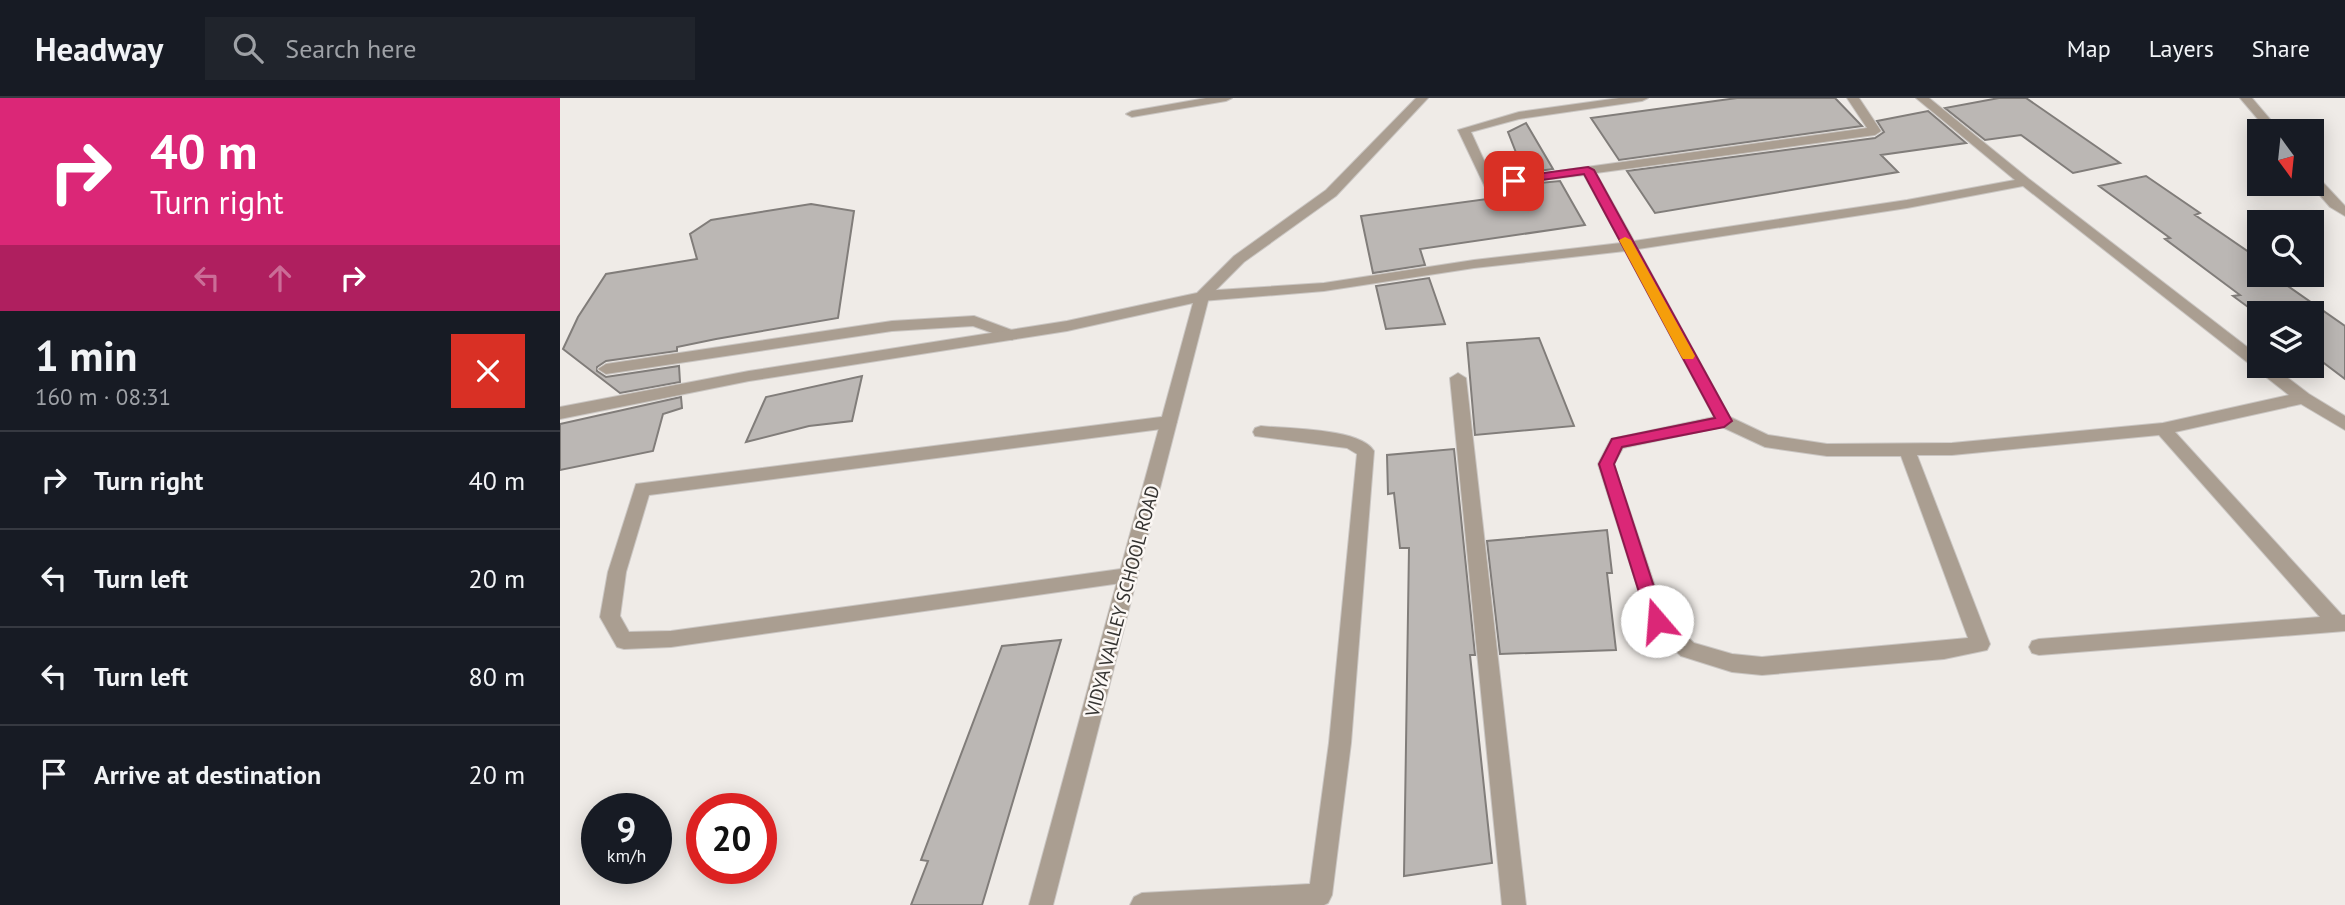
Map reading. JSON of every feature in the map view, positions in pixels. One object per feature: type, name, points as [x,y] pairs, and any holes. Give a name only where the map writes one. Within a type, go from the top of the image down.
[{"type":"street","points":[[1132,114],[1226,98]]},
{"type":"street","points":[[1202,296],[1239,259],[1331,193],[1422,98]]},
{"type":"street","points":[[1642,98],[1519,116],[1464,130],[1489,184],[1875,131],[1853,98]]},
{"type":"street","points":[[1922,98],[2025,182],[2247,354]]},
{"type":"street","points":[[2245,98],[2263,119]]},
{"type":"street","points":[[1588,170],[1724,421],[1765,441],[1827,450],[1952,449],[2163,429],[2303,398]]},
{"type":"street","points":[[560,413],[749,376],[1066,326],[1202,296],[1324,286],[1474,264],[1628,246],[1907,204],[2025,182]]},
{"type":"street","points":[[2324,192],[2345,212]]},
{"type":"street","name":"VIDYA VALLEY SCHOOL ROAD","points":[[1041,905],[1202,296]]},
{"type":"street","points":[[606,369],[892,327],[974,321],[1012,335]]},
{"type":"street","points":[[1458,378],[1514,905]]},
{"type":"street","points":[[2278,378],[2303,398],[2345,424]]},
{"type":"street","points":[[1724,421],[1617,443],[1606,464],[1657,621],[1688,650],[1732,663],[1762,666],[1944,650],[1980,644],[1908,450]]},
{"type":"street","points":[[1128,576],[671,639],[624,641],[610,617],[617,572],[642,489],[1169,422]]},
{"type":"street","points":[[2163,429],[2342,623]]},
{"type":"street","points":[[1142,905],[1320,895],[1340,743],[1366,451],[1351,442],[1261,432]]},
{"type":"street","points":[[2039,647],[2342,623]]},
{"type":"building","points":[[1737,98],[1835,98],[1862,126],[1619,160],[1591,118]]},
{"type":"building","points":[[1999,98],[2026,98],[2120,163],[2073,173],[2021,135],[1985,140],[1945,108]]},
{"type":"building","points":[[1928,111],[1966,143],[1881,155],[1898,172],[1655,213],[1627,171],[1875,138],[1884,132],[1877,121]]},
{"type":"building","points":[[1526,123],[1553,169],[1524,173],[1508,132]]},
{"type":"building","points":[[2146,176],[2200,213],[2195,215],[2247,251],[2247,287],[2289,287],[2309,301],[2247,301],[2247,306],[2233,296],[2240,295],[2165,239],[2170,238],[2099,186]]},
{"type":"building","points":[[1560,181],[1585,225],[1420,249],[1425,265],[1373,273],[1361,216],[1532,193],[1529,184]]},
{"type":"building","points":[[811,204],[854,211],[838,318],[716,339],[677,347],[677,351],[606,361],[597,367],[597,371],[606,377],[679,366],[680,382],[620,393],[563,349],[578,317],[606,274],[697,259],[690,234],[711,220]]},
{"type":"building","points":[[1429,278],[1445,324],[1386,329],[1376,286]]},
{"type":"building","points":[[2324,311],[2345,326],[2345,379],[2324,363]]},
{"type":"building","points":[[1539,338],[1574,426],[1475,435],[1467,343]]},
{"type":"building","points":[[862,376],[852,421],[809,426],[746,442],[766,397]]},
{"type":"building","points":[[681,397],[682,408],[663,414],[653,451],[560,470],[560,424]]},
{"type":"building","points":[[1454,449],[1475,655],[1470,655],[1492,863],[1404,876],[1409,548],[1400,548],[1394,493],[1388,494],[1387,455]]},
{"type":"building","points":[[1607,530],[1612,573],[1607,573],[1616,650],[1500,654],[1487,541]]},
{"type":"building","points":[[1061,640],[982,905],[911,905],[928,861],[921,860],[1002,646]]},
{"type":"slow traffic","points":[[1625,240],[1688,356]]},
{"type":"route","points":[[1514,181],[1588,170],[1724,421],[1617,443],[1606,464],[1657,621]]}]
